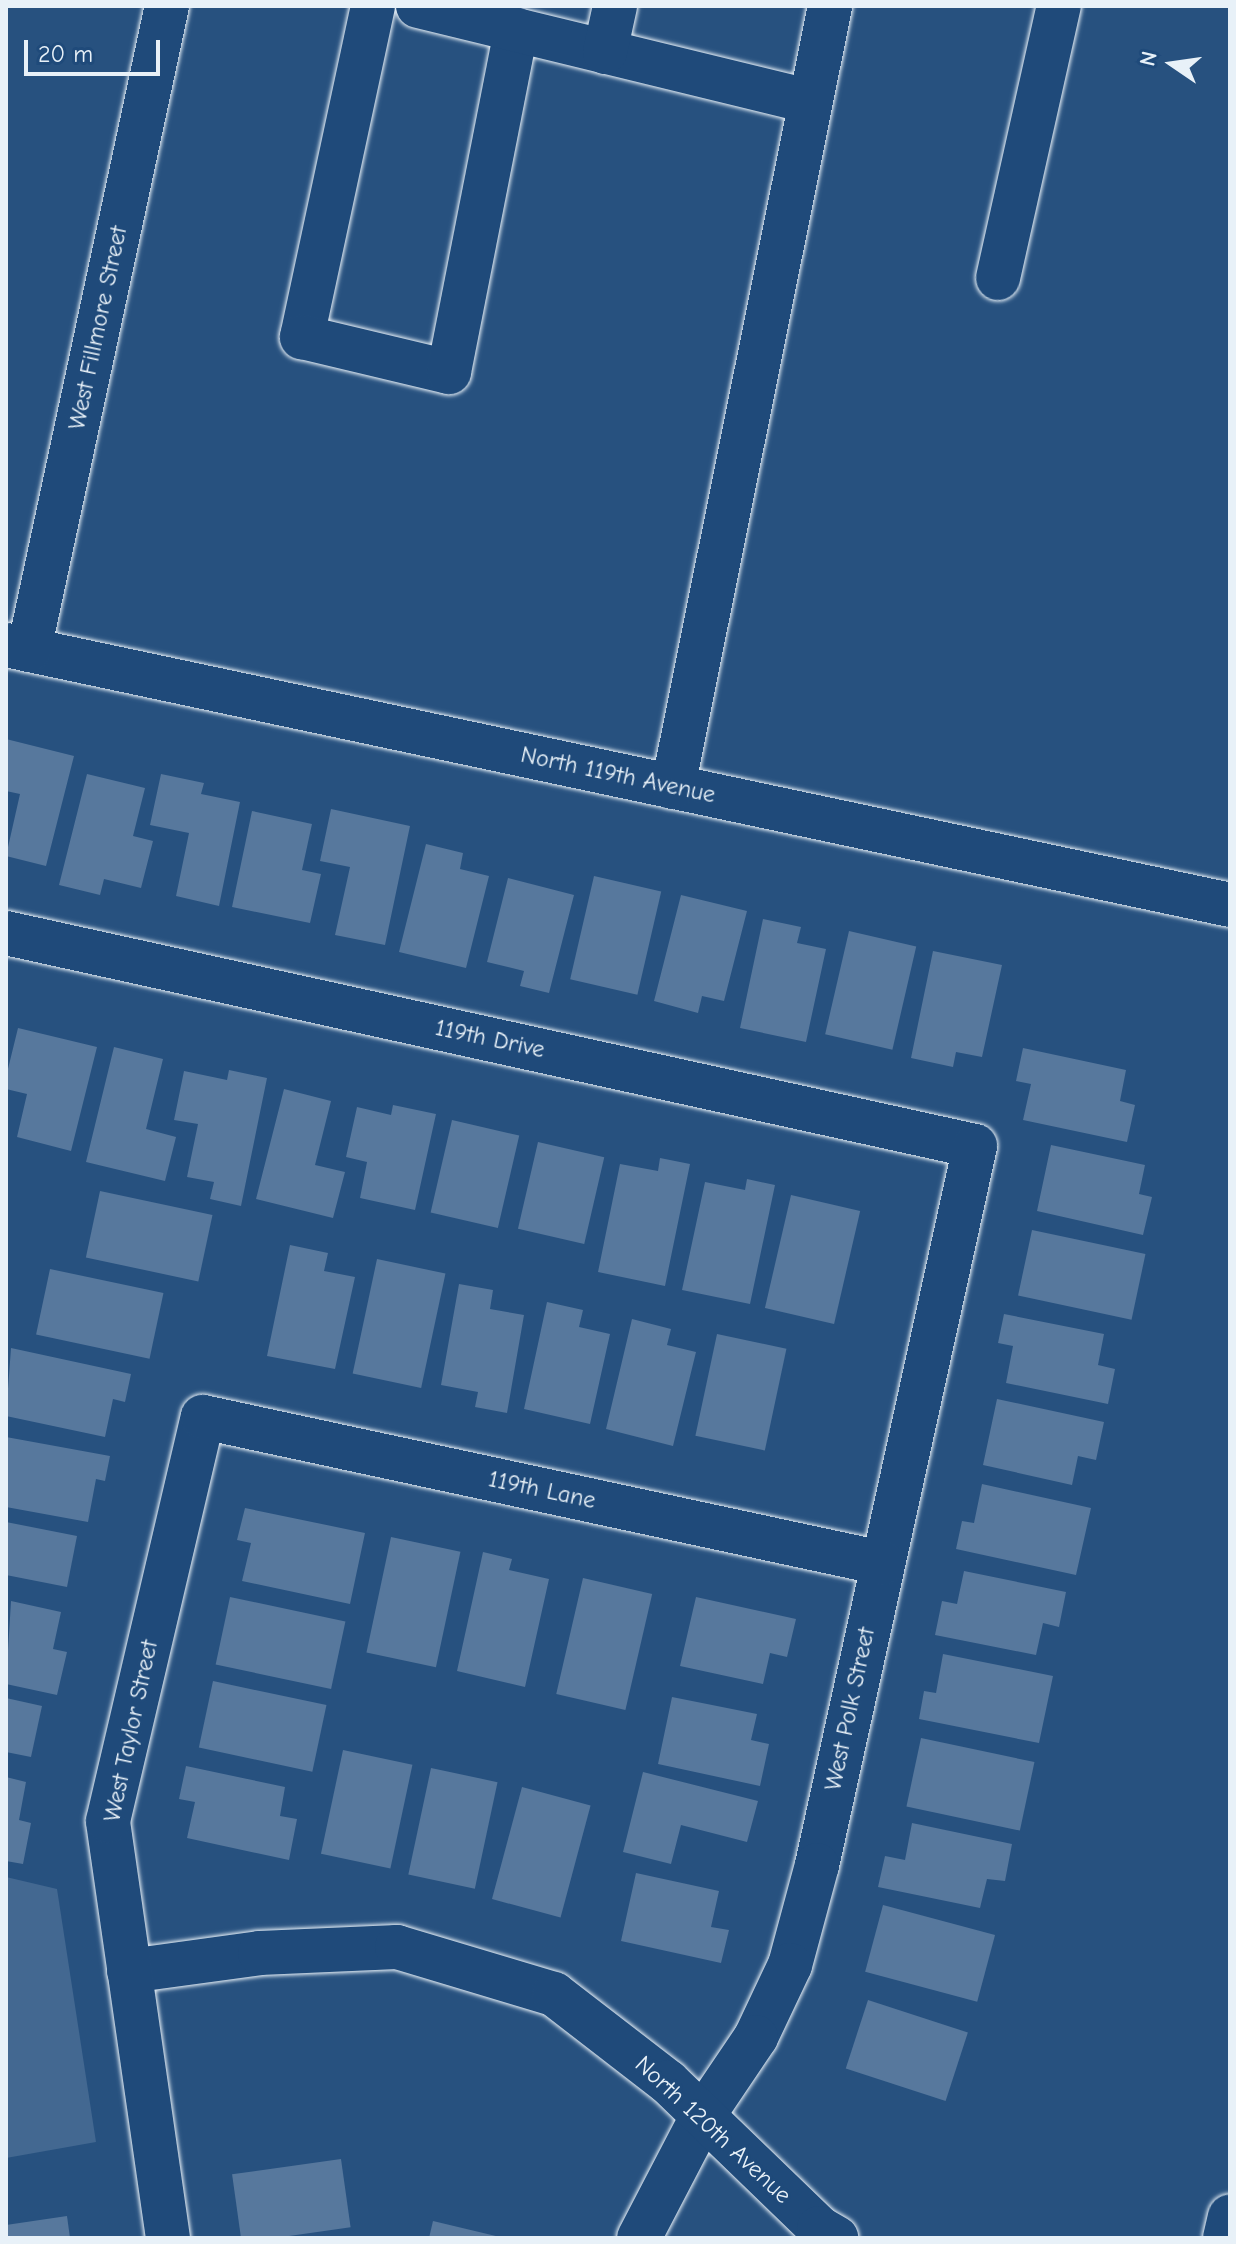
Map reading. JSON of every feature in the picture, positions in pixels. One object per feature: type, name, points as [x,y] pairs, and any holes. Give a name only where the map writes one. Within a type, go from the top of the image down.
[{"type":"street","name":"West Fillmore Street","points":[[18,647],[167,6]]},
{"type":"street","points":[[373,6],[302,337],[449,372],[516,30]]},
{"type":"street","points":[[418,6],[464,12],[516,30],[809,101]]},
{"type":"street","points":[[605,52],[615,6]]},
{"type":"street","points":[[673,787],[830,6]]},
{"type":"street","points":[[998,278],[1059,6]]},
{"type":"street","name":"North 119th Avenue","points":[[18,647],[1230,905]]},
{"type":"street","name":"119th Drive","points":[[6,933],[975,1146]]},
{"type":"street","name":"West Polk Street","points":[[639,2238],[702,2117],[756,2037],[790,1965],[817,1865],[975,1146]]},
{"type":"street","name":"119th Lane","points":[[203,1417],[882,1563]]},
{"type":"street","name":"West Taylor Street","points":[[168,2238],[108,1821],[203,1417]]},
{"type":"street","name":"North 120th Avenue","points":[[129,1971],[260,1953],[397,1947],[554,1994],[668,2082],[819,2228],[836,2238]]},
{"type":"street","points":[[1225,2238],[1230,2217]]},
{"type":"shaded area","points":[[6,1877],[57,1889],[96,2142],[6,2158]]},
{"type":"building","points":[[6,739],[74,756],[46,866],[6,856],[20,794],[6,791]]},
{"type":"building","points":[[87,774],[145,788],[133,836],[153,841],[141,888],[104,879],[100,895],[59,885]]},
{"type":"building","points":[[161,774],[204,783],[201,794],[240,802],[219,906],[176,896],[189,833],[150,825]]},
{"type":"building","points":[[331,809],[410,826],[385,945],[335,935],[350,867],[320,861]]},
{"type":"building","points":[[252,811],[312,824],[302,870],[321,874],[310,923],[232,907]]},
{"type":"building","points":[[426,844],[463,853],[460,869],[489,876],[466,968],[399,952]]},
{"type":"building","points":[[594,876],[661,892],[637,995],[570,979]]},
{"type":"building","points":[[508,878],[574,895],[549,993],[520,986],[524,971],[487,962]]},
{"type":"building","points":[[681,895],[747,911],[724,1001],[702,996],[698,1013],[654,1001]]},
{"type":"building","points":[[763,919],[801,927],[797,943],[826,949],[806,1042],[740,1028]]},
{"type":"building","points":[[849,931],[916,947],[892,1050],[825,1034]]},
{"type":"building","points":[[933,951],[1002,965],[982,1057],[956,1052],[953,1067],[911,1058]]},
{"type":"building","points":[[18,1028],[97,1047],[71,1151],[17,1137],[27,1094],[6,1089],[6,1077]]},
{"type":"building","points":[[114,1047],[163,1059],[146,1129],[176,1137],[165,1181],[86,1162]]},
{"type":"building","points":[[1023,1048],[1126,1070],[1120,1101],[1135,1105],[1127,1142],[1023,1120],[1031,1084],[1016,1081]]},
{"type":"building","points":[[229,1070],[267,1078],[241,1206],[210,1199],[214,1182],[187,1177],[198,1124],[174,1120],[184,1071],[227,1080]]},
{"type":"building","points":[[284,1089],[331,1101],[315,1165],[345,1172],[333,1218],[256,1199]]},
{"type":"building","points":[[393,1105],[436,1114],[415,1210],[360,1198],[367,1162],[346,1157],[357,1107],[391,1115]]},
{"type":"building","points":[[452,1120],[519,1136],[498,1228],[431,1213]]},
{"type":"building","points":[[538,1142],[604,1157],[584,1244],[518,1229]]},
{"type":"building","points":[[1051,1145],[1145,1165],[1139,1194],[1152,1197],[1143,1235],[1037,1211]]},
{"type":"building","points":[[660,1158],[690,1164],[665,1286],[598,1272],[620,1164],[658,1171]]},
{"type":"building","points":[[747,1179],[775,1185],[750,1304],[682,1290],[705,1182],[745,1190]]},
{"type":"building","points":[[100,1191],[212,1215],[198,1281],[86,1258]]},
{"type":"building","points":[[791,1195],[860,1211],[834,1324],[765,1308]]},
{"type":"building","points":[[1032,1230],[1145,1254],[1132,1320],[1018,1296]]},
{"type":"building","points":[[290,1245],[328,1253],[324,1271],[355,1277],[335,1369],[267,1356]]},
{"type":"building","points":[[377,1259],[445,1274],[421,1388],[353,1373]]},
{"type":"building","points":[[50,1269],[163,1293],[150,1359],[36,1335]]},
{"type":"building","points":[[459,1284],[493,1290],[490,1309],[524,1315],[507,1413],[475,1407],[478,1392],[441,1385]]},
{"type":"building","points":[[547,1302],[583,1310],[579,1327],[610,1334],[590,1424],[524,1409]]},
{"type":"building","points":[[1004,1314],[1104,1334],[1098,1365],[1115,1369],[1108,1404],[1006,1383],[1013,1346],[998,1343]]},
{"type":"building","points":[[632,1319],[671,1329],[667,1345],[696,1352],[673,1446],[606,1429]]},
{"type":"building","points":[[717,1334],[786,1349],[765,1450],[695,1436]]},
{"type":"building","points":[[11,1348],[131,1374],[125,1402],[113,1399],[105,1437],[6,1416]]},
{"type":"building","points":[[997,1399],[1104,1422],[1096,1460],[1078,1456],[1072,1485],[983,1465]]},
{"type":"building","points":[[6,1437],[110,1456],[105,1481],[96,1479],[88,1522],[6,1507]]},
{"type":"building","points":[[982,1484],[1091,1508],[1076,1575],[956,1549],[962,1521],[974,1523]]},
{"type":"building","points":[[245,1508],[365,1533],[350,1604],[242,1581],[251,1543],[237,1540]]},
{"type":"building","points":[[6,1522],[77,1536],[67,1587],[6,1575]]},
{"type":"building","points":[[391,1537],[460,1552],[436,1667],[366,1652]]},
{"type":"building","points":[[483,1552],[512,1559],[509,1570],[549,1579],[525,1687],[457,1671]]},
{"type":"building","points":[[964,1571],[1066,1592],[1059,1627],[1043,1623],[1036,1655],[935,1635],[942,1601],[957,1604]]},
{"type":"building","points":[[583,1578],[652,1594],[625,1710],[556,1694]]},
{"type":"building","points":[[230,1597],[345,1622],[331,1689],[216,1664]]},
{"type":"building","points":[[696,1597],[796,1619],[787,1657],[770,1653],[763,1684],[680,1666]]},
{"type":"building","points":[[11,1601],[61,1612],[53,1649],[67,1652],[57,1695],[6,1684]]},
{"type":"building","points":[[943,1654],[1053,1676],[1039,1743],[919,1719],[924,1691],[936,1693]]},
{"type":"building","points":[[213,1681],[326,1705],[312,1772],[199,1748]]},
{"type":"building","points":[[672,1697],[757,1714],[751,1740],[769,1744],[760,1786],[658,1764]]},
{"type":"building","points":[[6,1698],[42,1706],[31,1757],[6,1752]]},
{"type":"building","points":[[921,1738],[1034,1762],[1020,1831],[906,1806]]},
{"type":"building","points":[[343,1750],[412,1765],[390,1868],[321,1854]]},
{"type":"building","points":[[186,1766],[285,1787],[280,1816],[297,1819],[289,1860],[187,1838],[195,1802],[179,1799]]},
{"type":"building","points":[[431,1768],[498,1782],[475,1889],[408,1875]]},
{"type":"building","points":[[643,1772],[758,1801],[747,1842],[681,1825],[671,1864],[623,1852]]},
{"type":"building","points":[[6,1777],[26,1782],[19,1820],[31,1823],[23,1864],[6,1861]]},
{"type":"building","points":[[522,1787],[591,1805],[561,1917],[492,1899]]},
{"type":"building","points":[[912,1823],[1012,1844],[1005,1881],[987,1879],[980,1908],[878,1887],[885,1856],[905,1860]]},
{"type":"building","points":[[636,1873],[719,1891],[711,1927],[729,1930],[721,1963],[621,1941]]},
{"type":"building","points":[[883,1905],[995,1935],[977,2002],[865,1972]]},
{"type":"building","points":[[868,2000],[968,2032],[946,2101],[846,2068]]},
{"type":"building","points":[[341,2159],[351,2227],[275,2238],[241,2238],[232,2174]]},
{"type":"building","points":[[67,2216],[70,2238],[6,2238],[6,2225]]},
{"type":"building","points":[[433,2221],[500,2237],[429,2238]]}]
